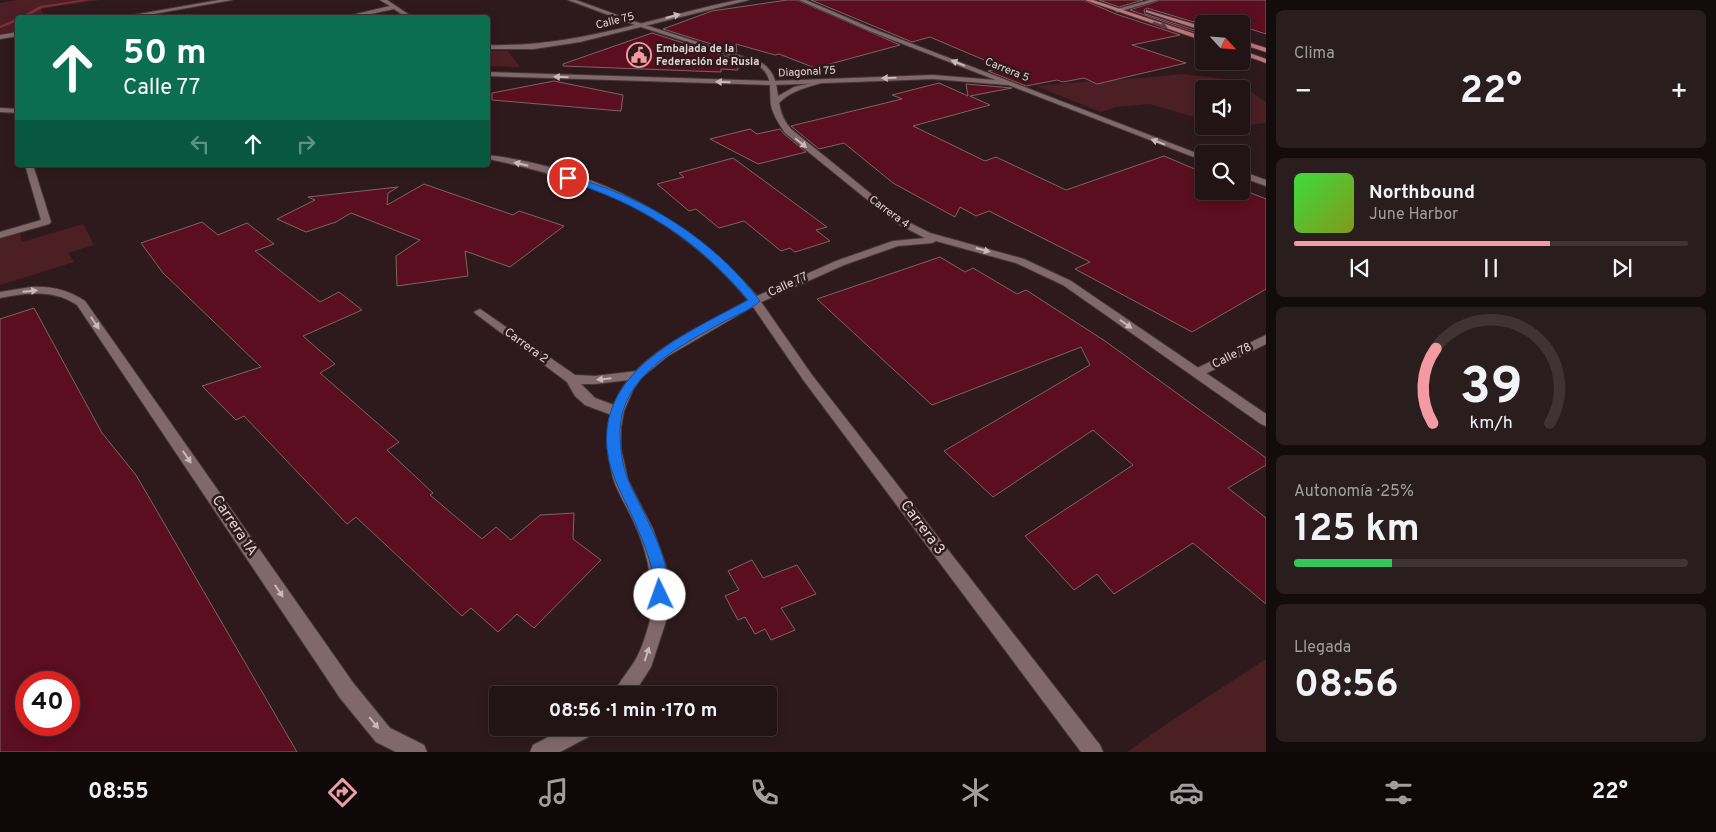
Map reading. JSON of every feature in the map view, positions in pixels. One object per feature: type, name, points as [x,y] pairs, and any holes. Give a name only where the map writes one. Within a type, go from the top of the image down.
[{"type":"main road","points":[[1088,0],[1195,36]]},
{"type":"main road","points":[[1119,2],[1195,26]]},
{"type":"main road","points":[[1250,45],[1266,50]]},
{"type":"main road","points":[[1250,55],[1266,61]]},
{"type":"street","points":[[136,15],[229,0]]},
{"type":"street","points":[[383,0],[407,15]]},
{"type":"street","name":"Carrera 4","points":[[572,0],[640,25],[758,63],[769,71],[774,104],[782,125],[794,138],[899,221],[927,235],[1020,261],[1066,283],[1266,421]]},
{"type":"street","name":"Calle 75","points":[[490,47],[515,48],[586,39],[690,12],[746,0]]},
{"type":"street","name":"Carrera 5","points":[[802,0],[869,29],[1195,156]]},
{"type":"street","points":[[1117,10],[1156,0]]},
{"type":"street","points":[[356,15],[395,7]]},
{"type":"street","points":[[0,37],[15,34]]},
{"type":"street","name":"Diagonal 75","points":[[490,74],[772,84],[823,80],[933,77],[1007,83]]},
{"type":"street","points":[[774,104],[778,98],[790,91],[823,80]]},
{"type":"street","points":[[0,110],[15,111]]},
{"type":"street","name":"Carrera 3","points":[[490,157],[534,167],[604,190],[638,205],[700,245],[729,271],[754,301],[808,378],[1092,752]]},
{"type":"street","points":[[0,235],[46,222],[30,167]]},
{"type":"street","points":[[1250,177],[1266,183]]},
{"type":"street","points":[[896,243],[902,232],[899,221]]},
{"type":"street","name":"Calle 77","points":[[637,375],[664,353],[754,301],[840,263],[896,243],[922,240],[950,242]]},
{"type":"street","name":"Carrera 1A","points":[[0,295],[31,290],[60,292],[73,296],[81,303],[347,691],[383,735],[417,752]]},
{"type":"street","name":"Carrera 2","points":[[480,312],[572,380],[576,390],[585,399],[597,407],[617,411]]},
{"type":"street","name":"Calle 78","points":[[1197,374],[1266,339]]},
{"type":"street","points":[[572,380],[595,380],[637,375]]},
{"type":"street","points":[[628,686],[645,661],[661,609],[658,566],[645,529],[621,480],[614,449],[614,427],[617,411],[627,389],[637,375]]},
{"type":"street","points":[[540,752],[570,736]]},
{"type":"shaded area","points":[[17,0],[100,0],[41,9],[43,15],[15,15],[15,32],[0,35],[0,3]]},
{"type":"shaded area","points":[[490,51],[508,51],[520,67],[490,66]]},
{"type":"shaded area","points":[[1181,74],[1235,80],[1195,80],[1195,117],[1150,104],[1116,107],[1101,112],[1036,86]]},
{"type":"shaded area","points":[[1250,91],[1266,102],[1266,123],[1250,125]]},
{"type":"shaded area","points":[[83,224],[94,245],[68,253],[74,262],[0,285],[0,239],[20,233],[22,242]]},
{"type":"shaded area","points":[[1266,659],[1266,752],[1127,752],[1171,721]]},
{"type":"building","points":[[797,0],[900,45],[815,68],[779,54],[775,55],[736,44],[737,52],[663,29],[712,11]]},
{"type":"building","points":[[811,0],[1083,0],[1116,14],[1180,35],[1132,45],[1186,63],[1097,84],[1084,78],[1063,82],[1057,80],[1026,86],[988,71],[1003,68],[930,37],[912,42]]},
{"type":"building","points":[[1099,0],[1143,0],[1119,7]]},
{"type":"building","points":[[1161,0],[1266,0],[1266,34],[1250,29],[1250,15],[1195,15],[1195,22],[1147,8],[1144,10],[1145,14],[1195,30],[1194,32],[1130,10]]},
{"type":"building","points":[[652,33],[737,60],[738,70],[721,69],[721,72],[563,66],[563,64]]},
{"type":"building","points":[[554,81],[623,95],[621,111],[492,100],[492,93]]},
{"type":"building","points":[[939,83],[968,96],[966,84],[1012,88],[970,96],[990,105],[913,126],[985,161],[996,157],[1066,190],[1164,156],[1195,169],[1195,200],[1250,200],[1250,193],[1266,199],[1266,289],[1192,332],[1075,269],[1090,262],[989,211],[976,216],[960,207],[955,217],[893,183],[844,143],[819,149],[791,126],[902,99],[892,95]]},
{"type":"building","points":[[750,129],[757,134],[780,129],[806,152],[758,164],[710,139]]},
{"type":"building","points":[[733,158],[827,227],[816,230],[830,241],[795,252],[790,248],[781,251],[744,221],[719,228],[696,209],[689,211],[657,184],[684,177],[679,173]]},
{"type":"building","points":[[424,184],[513,215],[519,211],[564,226],[510,267],[465,251],[468,276],[397,286],[396,256],[420,240],[351,213],[336,222],[306,232],[277,219],[315,200],[308,197],[398,187],[388,193],[387,205]]},
{"type":"building","points":[[202,222],[218,235],[247,223],[274,244],[255,251],[320,302],[339,292],[362,310],[303,336],[335,364],[320,373],[399,442],[387,450],[433,493],[430,495],[482,539],[496,527],[511,540],[540,515],[574,513],[573,539],[601,560],[534,628],[517,614],[498,632],[471,608],[462,616],[356,517],[347,524],[244,416],[236,420],[202,386],[261,367],[163,273],[141,243]]},
{"type":"building","points":[[940,257],[965,272],[973,268],[1017,294],[1026,290],[1105,341],[1266,458],[1266,465],[1228,488],[1266,518],[1266,604],[1193,543],[1114,594],[1097,574],[1074,590],[1025,536],[1133,465],[1093,430],[993,497],[944,451],[1090,365],[1081,347],[932,405],[817,299]]},
{"type":"building","points":[[34,308],[102,433],[136,475],[297,752],[0,752],[0,319]]},
{"type":"building","points":[[752,560],[763,578],[797,565],[816,594],[781,608],[795,630],[771,640],[765,629],[755,634],[745,617],[738,620],[725,596],[739,590],[728,571]]},
{"type":"waterway","points":[[26,15],[41,7],[88,0]]},
{"type":"waterway","points":[[0,27],[15,20]]},
{"type":"place","name":"Embajada de la Federación de Rusia","points":[[639,55]]},
{"type":"route","points":[[568,178],[604,190],[638,205],[670,224],[700,245],[729,271],[754,301],[694,334],[648,364],[627,389],[617,411],[614,427],[614,449],[621,480],[645,529],[658,566],[660,595]]}]
